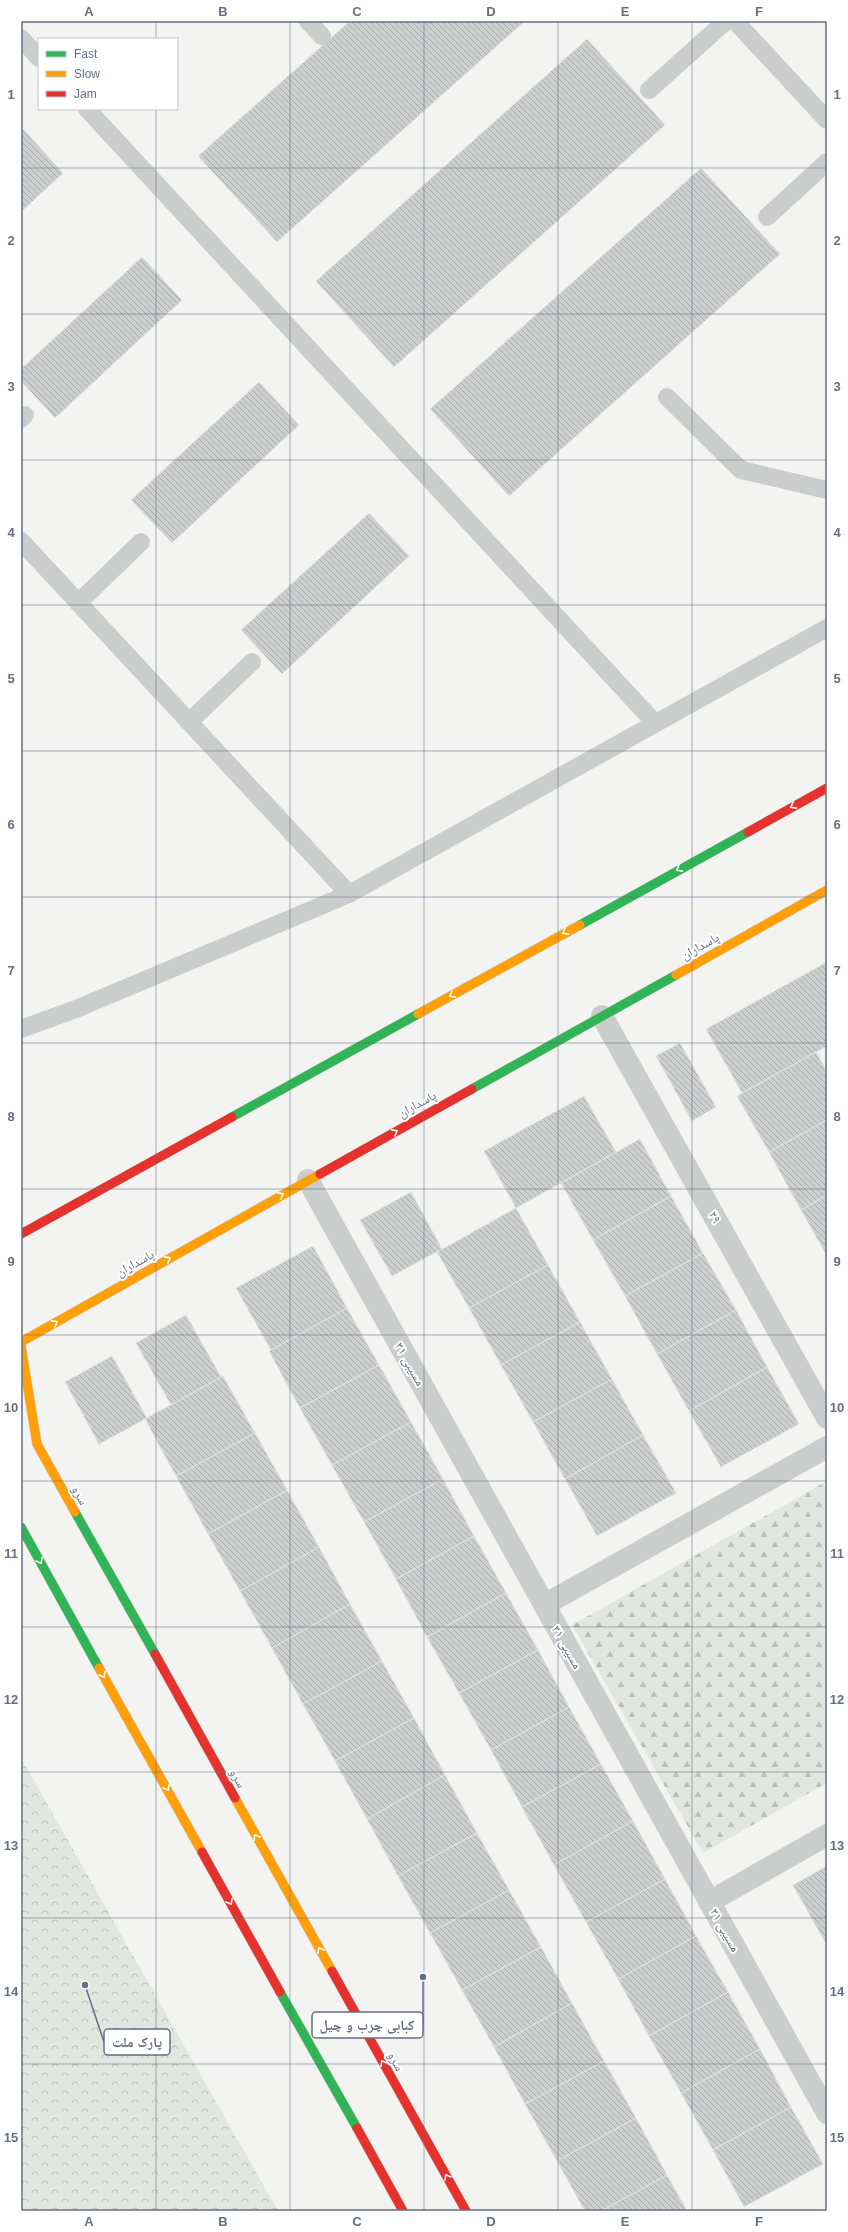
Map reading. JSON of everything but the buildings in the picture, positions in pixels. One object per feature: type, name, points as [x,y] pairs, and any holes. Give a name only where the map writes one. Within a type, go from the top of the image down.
[{"type":"main road","points":[[21,1234],[827,788]]},
{"type":"main road","name":"پاسداران","points":[[21,1342],[827,890]]},
{"type":"main road","name":"سرو","points":[[21,1346],[37,1444],[466,2211]]},
{"type":"main road","points":[[21,1527],[403,2211]]},
{"type":"street","name":"۲۹","points":[[602,1016],[827,1418]]},
{"type":"street","name":"۳۱ مسیبی","points":[[308,1180],[827,2113]]},
{"type":"street","points":[[544,1605],[827,1447]]},
{"type":"street","points":[[709,1902],[827,1835]]},
{"type":"lane","points":[[308,21],[322,36]]},
{"type":"lane","points":[[649,90],[726,21]]},
{"type":"lane","points":[[735,21],[827,120]]},
{"type":"lane","points":[[21,38],[38,57]]},
{"type":"lane","points":[[88,110],[656,723]]},
{"type":"lane","points":[[767,216],[827,162]]},
{"type":"lane","points":[[667,397],[741,470],[827,490]]},
{"type":"lane","points":[[21,541],[349,894]]},
{"type":"lane","points":[[78,603],[141,542]]},
{"type":"lane","points":[[21,1029],[76,1009],[349,894],[827,628]]},
{"type":"lane","points":[[190,722],[252,662]]},
{"type":"green space","points":[[827,1481],[827,1783],[703,1853],[572,1625]]},
{"type":"green space","points":[[21,1758],[278,2211],[21,2211]]},
{"type":"traffic: fast","points":[[580,925],[748,832]]},
{"type":"traffic: fast","points":[[472,1089],[676,975]]},
{"type":"traffic: fast","points":[[232,1117],[418,1014]]},
{"type":"traffic: fast","points":[[75,1512],[155,1654]]},
{"type":"traffic: fast","points":[[21,1527],[99,1668]]},
{"type":"traffic: fast","points":[[280,1992],[357,2128]]},
{"type":"traffic: slow","points":[[676,975],[827,890]]},
{"type":"traffic: slow","points":[[418,1014],[580,925]]},
{"type":"traffic: slow","points":[[21,1342],[320,1174]]},
{"type":"traffic: slow","points":[[21,1346],[37,1444],[75,1512]]},
{"type":"traffic: slow","points":[[99,1668],[202,1852]]},
{"type":"traffic: slow","points":[[235,1798],[332,1971]]},
{"type":"traffic: jam","points":[[748,832],[827,788]]},
{"type":"traffic: jam","points":[[320,1174],[472,1089]]},
{"type":"traffic: jam","points":[[21,1234],[232,1117]]},
{"type":"traffic: jam","points":[[155,1654],[235,1798]]},
{"type":"traffic: jam","points":[[202,1852],[280,1992]]},
{"type":"traffic: jam","points":[[332,1971],[466,2211]]},
{"type":"traffic: jam","points":[[357,2128],[403,2211]]},
{"type":"place","name":"کبابی چرب و چیل","points":[[423,1977]]},
{"type":"place","name":"پارک ملت","points":[[85,1985]]}]
